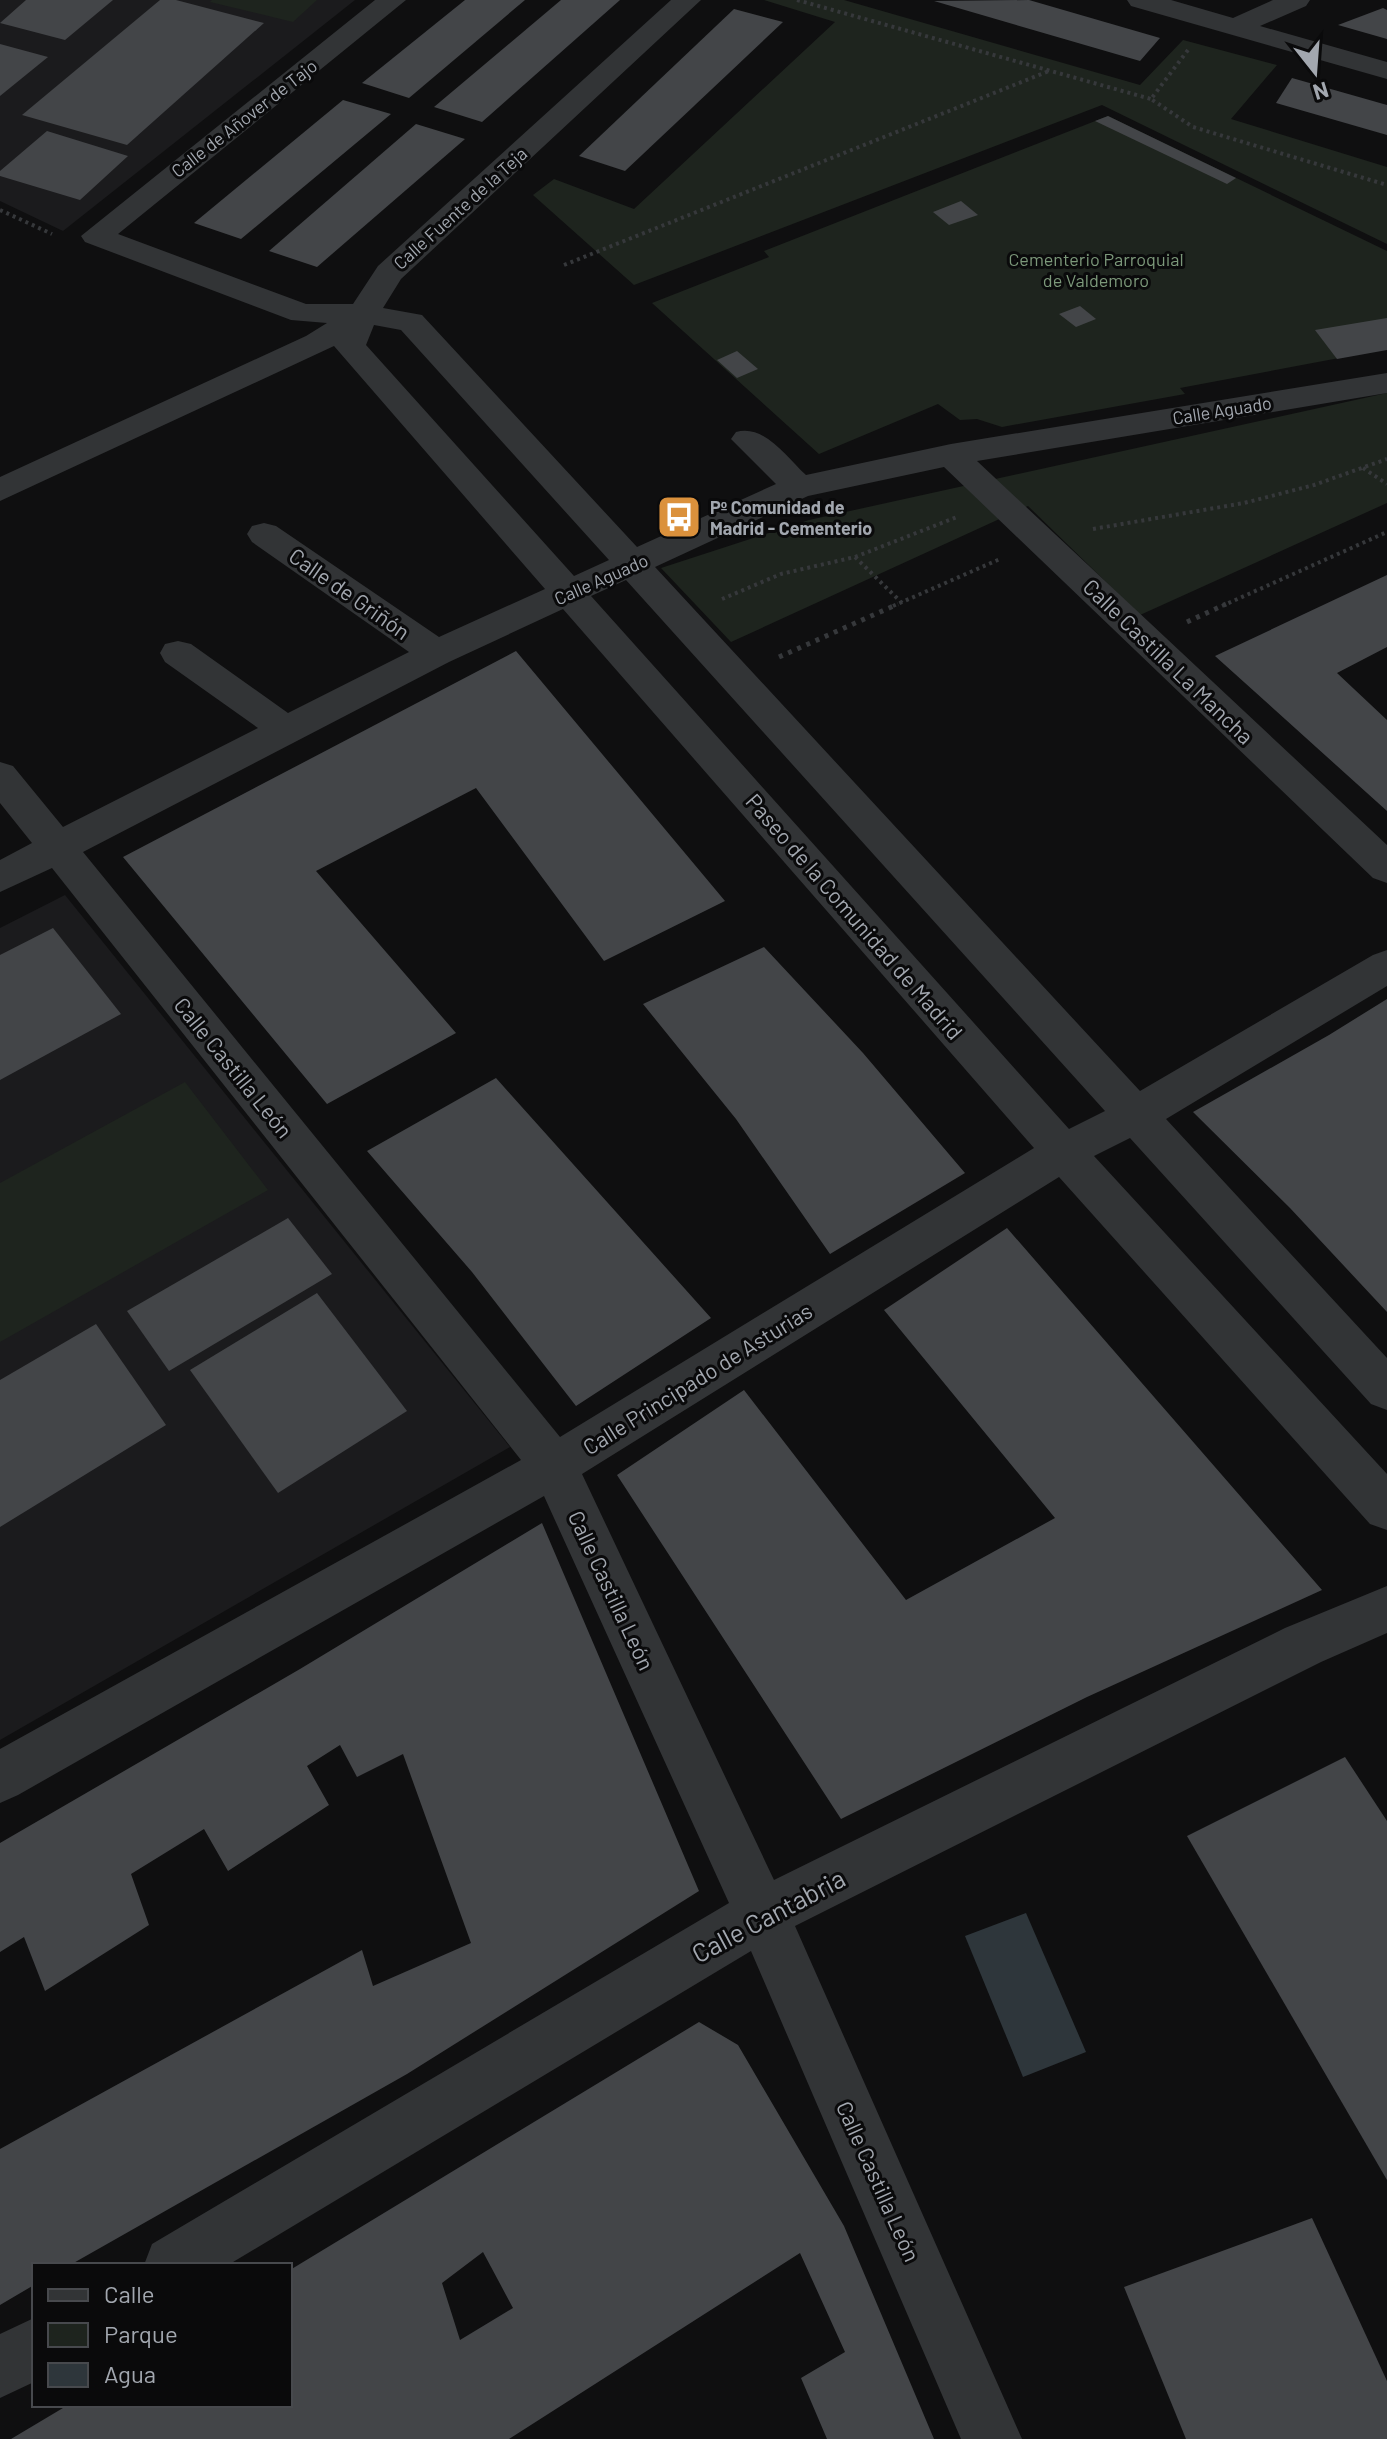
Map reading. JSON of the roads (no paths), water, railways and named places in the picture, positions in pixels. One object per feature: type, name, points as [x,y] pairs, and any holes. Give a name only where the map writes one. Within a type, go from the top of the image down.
[{"type":"street","name":"Calle de Añover de Tajo","points":[[363,314],[302,313],[96,236],[392,0]]},
{"type":"street","name":"Calle Fuente de la Teja","points":[[0,490],[317,343],[363,314],[389,273],[687,0]]},
{"type":"street","points":[[1141,0],[1387,71]]},
{"type":"street","points":[[1223,23],[1296,0]]},
{"type":"street","points":[[363,314],[411,322],[1387,1390]]},
{"type":"street","name":"Paseo de la Comunidad de Madrid","points":[[363,314],[350,346],[1063,1152],[1387,1508]]},
{"type":"street","name":"Calle Aguado","points":[[0,877],[436,653],[799,487],[951,455],[1387,383]]},
{"type":"street","points":[[748,439],[799,487]]},
{"type":"street","name":"Calle Castilla La Mancha","points":[[951,455],[1387,868]]},
{"type":"street","name":"Calle de Griñón","points":[[264,534],[436,653]]},
{"type":"street","points":[[178,653],[286,730]]},
{"type":"street","name":"Calle Castilla León","points":[[0,776],[554,1466],[762,1914],[992,2439]]},
{"type":"street","name":"Calle Principado de Asturias","points":[[0,1777],[554,1466],[1063,1152],[1136,1115],[1387,966]]},
{"type":"street","name":"Calle Cantabria","points":[[176,2263],[762,1914],[1303,1645],[1387,1609]]},
{"type":"street","points":[[0,2368],[32,2349]]},
{"type":"water","points":[[1026,1913],[1086,2052],[1023,2077],[965,1936]]},
{"type":"place","name":"Pº Comunidad de Madrid - Cementerio","points":[[679,517]]},
{"type":"park label","name":"Cementerio Parroquial de Valdemoro","points":[[1096,269]]}]
